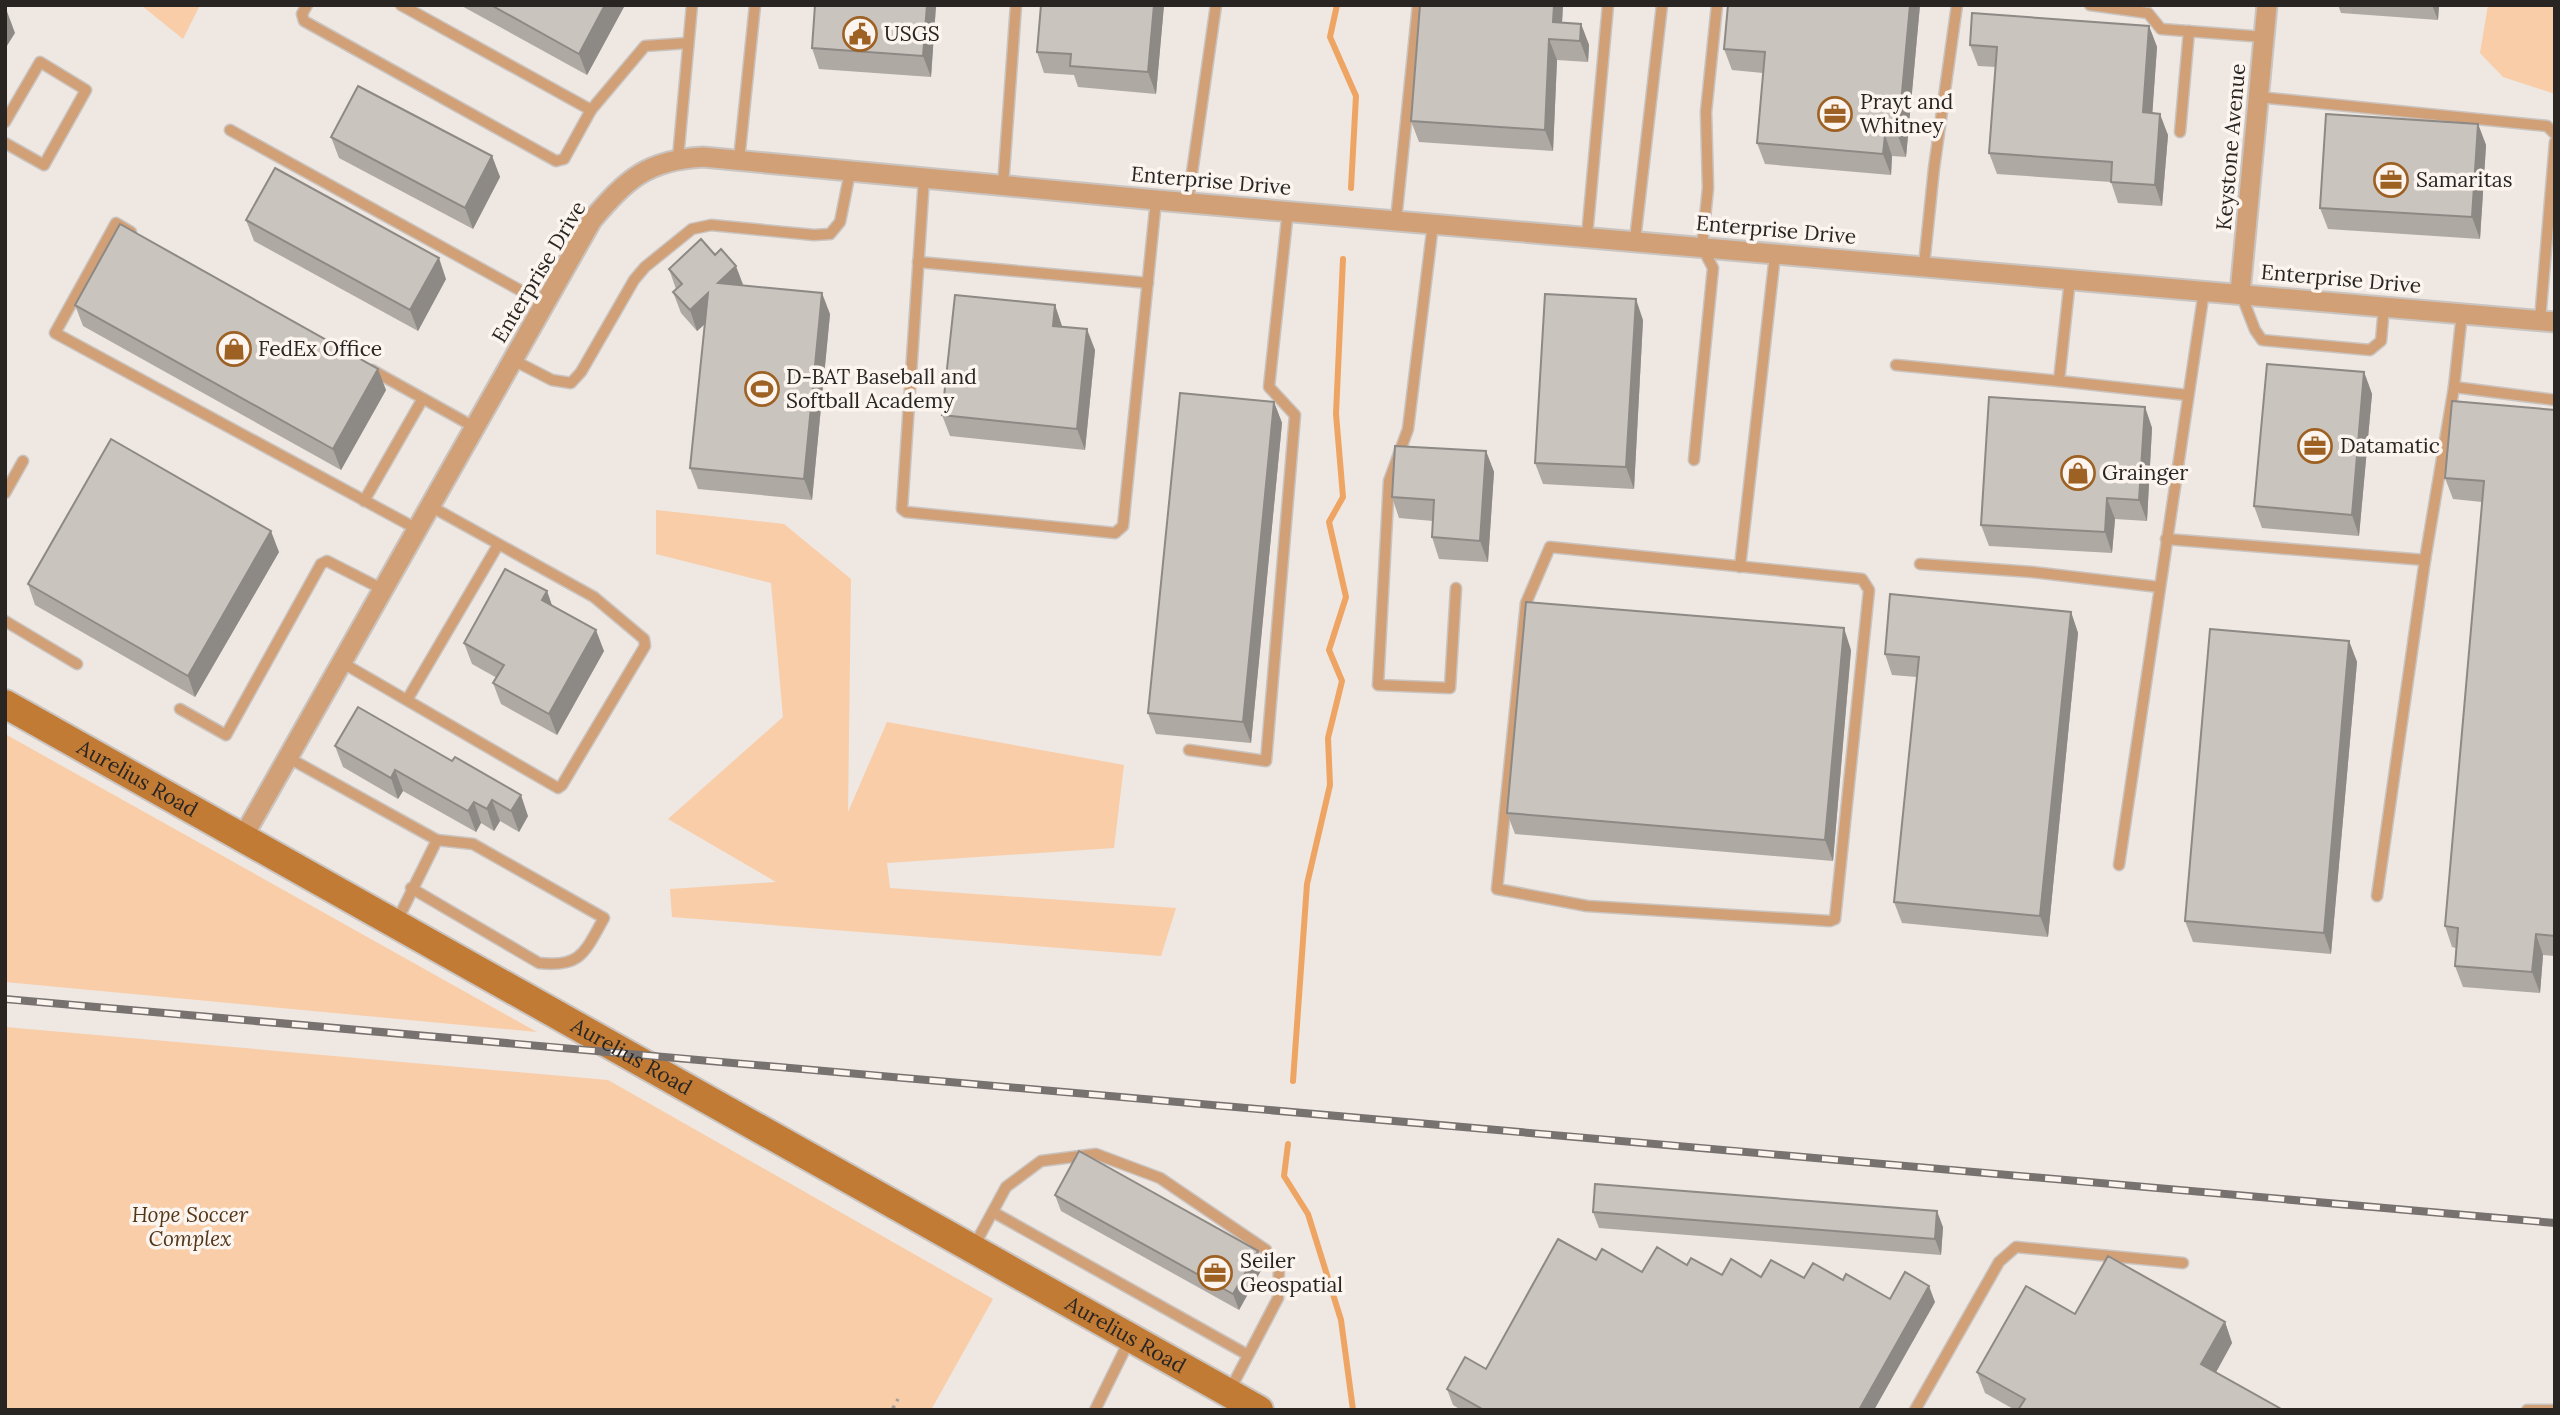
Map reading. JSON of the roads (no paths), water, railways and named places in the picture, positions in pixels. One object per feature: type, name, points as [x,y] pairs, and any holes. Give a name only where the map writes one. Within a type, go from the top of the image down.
[{"type":"street","name":"Keystone Avenue","points":[[2241,293],[2267,5]]},
{"type":"street","name":"Enterprise Drive","points":[[243,837],[592,220],[621,186],[650,166],[678,158],[739,160],[1156,200],[2547,321]]},
{"type":"street","name":"Aurelius Road","points":[[5,704],[1259,1410]]},
{"type":"lane","points":[[307,5],[302,15],[304,22],[556,162],[564,159],[591,110],[645,46],[688,43]]},
{"type":"lane","points":[[401,5],[591,110]]},
{"type":"lane","points":[[678,158],[692,5]]},
{"type":"lane","points":[[739,160],[755,5]]},
{"type":"lane","points":[[1003,186],[1016,5]]},
{"type":"lane","points":[[1188,201],[1216,5]]},
{"type":"lane","points":[[1396,220],[1418,5]]},
{"type":"lane","points":[[1587,236],[1608,5]]},
{"type":"lane","points":[[1635,240],[1662,5]]},
{"type":"lane","points":[[1694,460],[1713,268],[1702,247],[1708,188],[1706,112],[1717,5]]},
{"type":"lane","points":[[1924,265],[1934,167],[1957,5]]},
{"type":"lane","points":[[2090,5],[2148,13],[2161,29],[2264,37]]},
{"type":"lane","points":[[2180,132],[2189,31]]},
{"type":"lane","points":[[5,122],[40,62],[86,90],[44,165],[5,143]]},
{"type":"lane","points":[[2258,97],[2547,126],[2555,134]]},
{"type":"lane","points":[[230,130],[545,304]]},
{"type":"lane","points":[[2547,321],[2555,142]]},
{"type":"lane","points":[[513,360],[552,380],[571,383],[581,372],[634,281],[645,267],[692,229],[711,225],[814,235],[830,233],[840,222],[850,172]]},
{"type":"lane","points":[[924,178],[900,504],[902,509],[906,512],[1115,533],[1123,526],[1156,200]]},
{"type":"lane","points":[[1189,750],[1266,761],[1295,415],[1269,387],[1288,210]]},
{"type":"lane","points":[[139,236],[116,223],[55,333],[417,529]]},
{"type":"lane","points":[[1433,224],[1408,429],[1389,481],[1378,685],[1450,688],[1456,588]]},
{"type":"lane","points":[[1740,567],[1775,255]]},
{"type":"lane","points":[[918,262],[1148,283]]},
{"type":"lane","points":[[2059,380],[2070,279]]},
{"type":"lane","points":[[2119,865],[2204,290]]},
{"type":"lane","points":[[2241,293],[2255,330],[2262,340],[2370,350],[2381,341],[2384,307]]},
{"type":"lane","points":[[2377,896],[2425,560],[2454,387],[2462,313]]},
{"type":"lane","points":[[1896,365],[2187,395]]},
{"type":"lane","points":[[363,366],[475,428]]},
{"type":"lane","points":[[2454,387],[2555,400]]},
{"type":"lane","points":[[364,501],[422,400]]},
{"type":"lane","points":[[5,493],[23,461]]},
{"type":"lane","points":[[341,662],[558,788],[638,658],[645,642],[621,617],[594,597],[430,506]]},
{"type":"lane","points":[[2166,540],[2425,560]]},
{"type":"lane","points":[[407,699],[498,545]]},
{"type":"lane","points":[[1550,547],[1740,567],[1862,579],[1869,590],[1835,919],[1830,921],[1587,906],[1497,888],[1526,603],[1550,547]]},
{"type":"lane","points":[[180,709],[226,735],[321,565],[327,561],[382,589]]},
{"type":"lane","points":[[1920,564],[2032,572],[2160,587]]},
{"type":"lane","points":[[5,621],[77,664]]},
{"type":"lane","points":[[287,757],[437,840],[473,844],[604,918],[582,957],[560,965],[539,963],[411,888]]},
{"type":"lane","points":[[396,923],[437,840]]},
{"type":"lane","points":[[973,1248],[1006,1187],[1041,1161],[1096,1154],[1160,1178],[1266,1250],[1279,1269],[1278,1298],[1229,1393]]},
{"type":"lane","points":[[993,1212],[1248,1355]]},
{"type":"lane","points":[[1915,1410],[1999,1262],[2016,1247],[2183,1263]]},
{"type":"lane","points":[[1095,1410],[1131,1338]]},
{"type":"lane","points":[[2527,1410],[2554,1410]]},
{"type":"waterway","points":[[1337,5],[1330,37],[1356,96],[1351,188]]},
{"type":"waterway","points":[[1293,1081],[1307,884],[1330,785],[1328,738],[1342,681],[1329,650],[1346,597],[1329,522],[1343,497],[1336,414],[1343,259]]},
{"type":"waterway","points":[[1288,1144],[1284,1176],[1308,1214],[1341,1320],[1353,1410]]},
{"type":"railway","points":[[5,999],[2555,1223]]},
{"type":"place","name":"USGS","points":[[860,34]]},
{"type":"place","name":"Prayt and Whitney","points":[[1835,114]]},
{"type":"place","name":"Samaritas","points":[[2391,180]]},
{"type":"place","name":"FedEx Office","points":[[234,349]]},
{"type":"place","name":"D-BAT Baseball and Softball Academy","points":[[762,389]]},
{"type":"place","name":"Datamatic","points":[[2315,446]]},
{"type":"place","name":"Grainger","points":[[2078,473]]},
{"type":"place","name":"Seiler Geospatial","points":[[1215,1273]]},
{"type":"park label","name":"Hope Soccer Complex","points":[[190,1227]]}]
